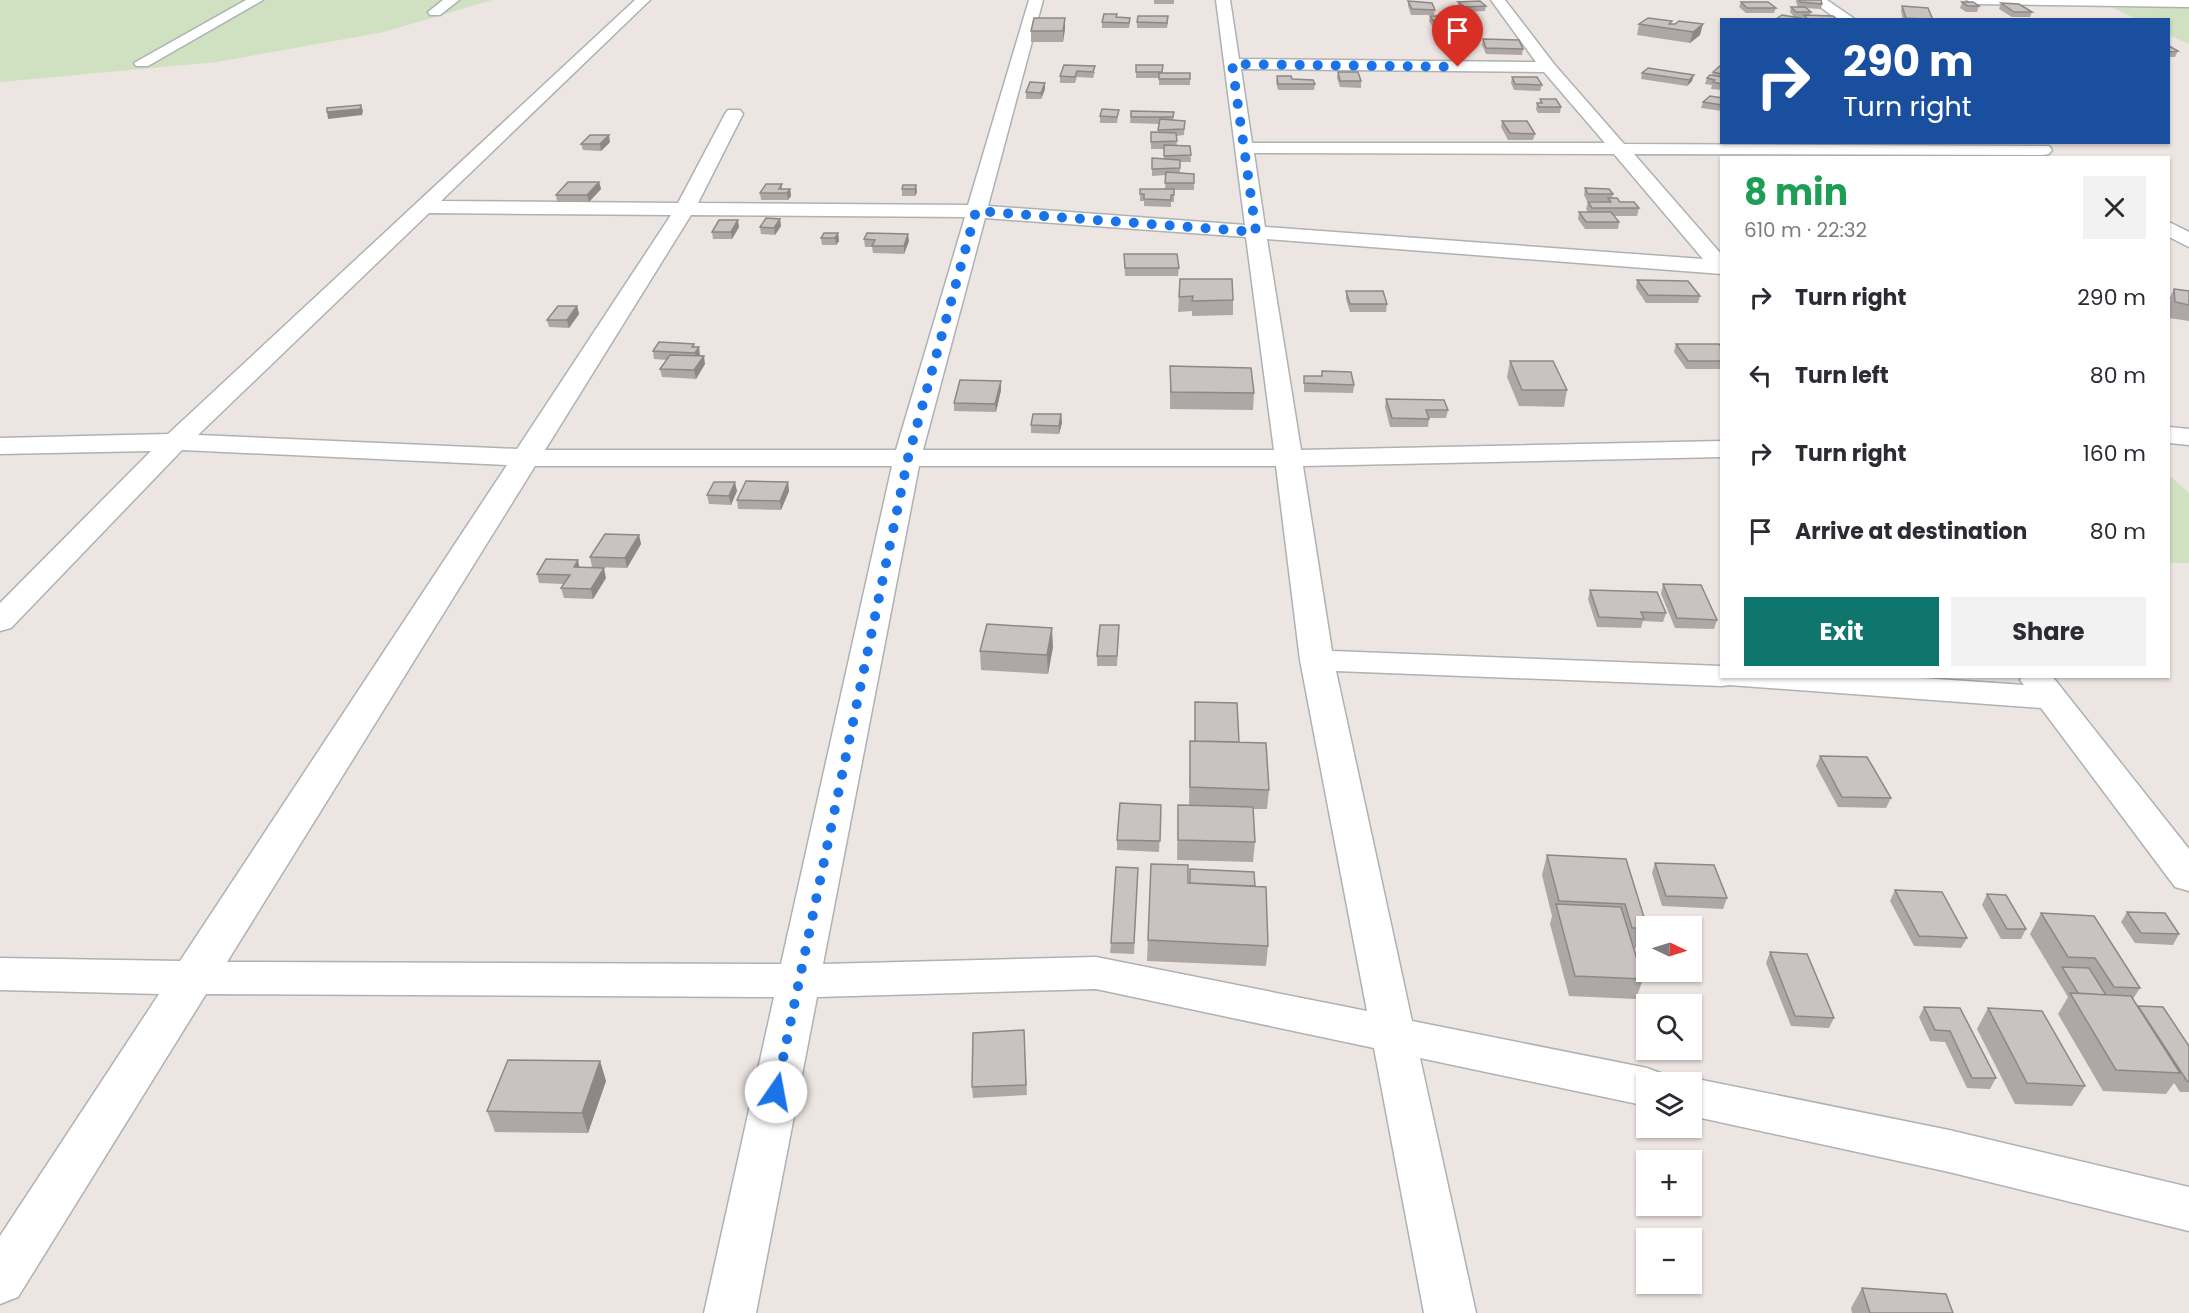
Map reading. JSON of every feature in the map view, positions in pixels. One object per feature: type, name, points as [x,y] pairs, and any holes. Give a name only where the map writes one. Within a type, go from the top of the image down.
[{"type":"street","points":[[142,63],[256,0]]},
{"type":"street","points":[[435,12],[452,0]]},
{"type":"street","points":[[0,621],[175,442],[643,0]]},
{"type":"street","points":[[730,1313],[908,458],[1036,0]]},
{"type":"street","points":[[1223,0],[1317,660],[1450,1313]]},
{"type":"street","points":[[1498,0],[1548,68],[1720,266]]},
{"type":"street","points":[[1818,0],[1846,18]]},
{"type":"street","points":[[1974,0],[2189,3]]},
{"type":"street","points":[[1232,64],[1548,68]]},
{"type":"street","points":[[0,1280],[528,458],[685,209],[734,114]]},
{"type":"street","points":[[1244,148],[2044,150]]},
{"type":"street","points":[[425,207],[976,211],[1720,268]]},
{"type":"street","points":[[2170,229],[2189,241]]},
{"type":"street","points":[[2170,435],[2189,437]]},
{"type":"street","points":[[0,446],[175,442],[528,458],[1289,458],[1720,449]]},
{"type":"street","points":[[1317,660],[1720,675]]},
{"type":"street","points":[[1792,678],[2042,687],[2189,877]]},
{"type":"street","points":[[0,974],[193,978],[799,981],[1096,973],[1636,1086]]},
{"type":"street","points":[[1702,1099],[1949,1151],[2189,1209]]},
{"type":"green space","points":[[0,0],[492,0],[384,32],[217,62],[0,82]]},
{"type":"green space","points":[[2189,7],[2189,44],[2170,35],[2170,18],[2135,18],[2113,8]]},
{"type":"green space","points":[[2170,476],[2189,493],[2189,563],[2170,563]]},
{"type":"building","points":[[1799,0],[1821,0],[1822,4],[1800,2]]},
{"type":"building","points":[[1408,1],[1432,3],[1435,10],[1412,9]]},
{"type":"building","points":[[1480,1],[1486,6],[1465,7],[1458,2]]},
{"type":"building","points":[[1741,2],[1768,2],[1776,8],[1747,8]]},
{"type":"building","points":[[1962,2],[1973,2],[1979,6],[1968,6]]},
{"type":"building","points":[[2001,3],[2019,4],[2032,12],[2014,12]]},
{"type":"building","points":[[1902,6],[1928,8],[1932,18],[1906,18]]},
{"type":"building","points":[[1791,7],[1805,7],[1811,12],[1796,12]]},
{"type":"building","points":[[1104,14],[1117,14],[1116,17],[1130,18],[1129,23],[1102,22]]},
{"type":"building","points":[[1782,15],[1800,18],[1778,18]]},
{"type":"building","points":[[1804,15],[1836,18],[1807,18]]},
{"type":"building","points":[[1138,16],[1168,16],[1167,23],[1137,22]]},
{"type":"building","points":[[1430,16],[1451,16],[1456,22],[1434,22]]},
{"type":"building","points":[[1034,18],[1065,18],[1063,31],[1031,31]]},
{"type":"building","points":[[1648,18],[1672,21],[1669,24],[1679,21],[1703,24],[1693,32],[1639,24]]},
{"type":"building","points":[[1441,34],[1467,34],[1468,38],[1454,37],[1455,41],[1444,41]]},
{"type":"building","points":[[1483,39],[1519,40],[1523,49],[1486,48]]},
{"type":"building","points":[[1064,65],[1095,66],[1093,72],[1077,71],[1075,77],[1060,76]]},
{"type":"building","points":[[1136,65],[1163,65],[1162,72],[1136,72]]},
{"type":"building","points":[[1720,66],[1720,74],[1713,72]]},
{"type":"building","points":[[1648,68],[1694,75],[1689,80],[1642,73]]},
{"type":"building","points":[[1338,72],[1358,72],[1361,81],[1340,81]]},
{"type":"building","points":[[1159,73],[1190,73],[1190,79],[1159,79]]},
{"type":"building","points":[[1710,75],[1720,77],[1720,84],[1713,82],[1715,80],[1707,78]]},
{"type":"building","points":[[1277,76],[1313,80],[1315,84],[1278,84]]},
{"type":"building","points":[[1512,77],[1537,77],[1542,85],[1515,84]]},
{"type":"building","points":[[1030,82],[1045,83],[1041,93],[1026,92]]},
{"type":"building","points":[[1710,96],[1720,98],[1720,105],[1703,102]]},
{"type":"building","points":[[1540,99],[1556,99],[1561,107],[1539,107],[1537,103],[1542,103]]},
{"type":"building","points":[[361,105],[360,109],[327,112],[327,108]]},
{"type":"building","points":[[1102,109],[1119,110],[1117,117],[1100,116]]},
{"type":"building","points":[[1131,111],[1174,112],[1173,117],[1131,117]]},
{"type":"building","points":[[1160,119],[1185,121],[1184,129],[1158,130]]},
{"type":"building","points":[[1502,121],[1527,121],[1535,134],[1510,133]]},
{"type":"building","points":[[1151,132],[1176,133],[1177,141],[1151,142]]},
{"type":"building","points":[[590,135],[609,135],[600,144],[581,144]]},
{"type":"building","points":[[1164,145],[1190,146],[1191,155],[1164,156]]},
{"type":"building","points":[[1152,158],[1180,160],[1180,168],[1152,169]]},
{"type":"building","points":[[1166,172],[1194,174],[1194,183],[1165,183]]},
{"type":"building","points":[[568,182],[599,182],[587,195],[556,195]]},
{"type":"building","points":[[766,184],[782,184],[779,189],[790,189],[787,193],[760,193]]},
{"type":"building","points":[[903,185],[916,185],[915,189],[902,189]]},
{"type":"building","points":[[1585,188],[1609,189],[1613,194],[1588,194]]},
{"type":"building","points":[[1140,189],[1174,189],[1174,195],[1171,195],[1171,200],[1144,199],[1144,194],[1140,194]]},
{"type":"building","points":[[1608,198],[1617,198],[1620,202],[1634,202],[1639,208],[1592,208],[1588,202],[1611,202]]},
{"type":"building","points":[[1579,212],[1611,212],[1619,222],[1586,222]]},
{"type":"building","points":[[766,218],[780,219],[774,228],[760,227]]},
{"type":"building","points":[[719,220],[738,220],[731,232],[712,232]]},
{"type":"building","points":[[824,233],[838,233],[835,238],[821,238]]},
{"type":"building","points":[[867,233],[908,234],[904,246],[872,246],[875,240],[864,239]]},
{"type":"building","points":[[1124,254],[1177,254],[1179,268],[1125,268]]},
{"type":"building","points":[[1180,279],[1232,279],[1233,300],[1192,301],[1193,296],[1179,297]]},
{"type":"building","points":[[1637,280],[1688,281],[1700,296],[1648,295]]},
{"type":"building","points":[[2174,289],[2189,291],[2189,305],[2175,302]]},
{"type":"building","points":[[1346,291],[1383,291],[1387,304],[1350,304]]},
{"type":"building","points":[[558,306],[577,306],[567,320],[547,320]]},
{"type":"building","points":[[659,342],[694,344],[692,347],[699,347],[695,353],[653,351]]},
{"type":"building","points":[[1676,344],[1720,345],[1720,361],[1688,361]]},
{"type":"building","points":[[670,355],[704,356],[694,370],[660,369]]},
{"type":"building","points":[[1510,361],[1553,361],[1567,390],[1522,390]]},
{"type":"building","points":[[1170,366],[1251,368],[1254,393],[1171,392]]},
{"type":"building","points":[[1322,371],[1351,372],[1354,385],[1304,383],[1304,376],[1322,376]]},
{"type":"building","points":[[960,380],[1001,381],[995,404],[954,403]]},
{"type":"building","points":[[1386,399],[1444,400],[1448,410],[1426,410],[1429,419],[1392,418]]},
{"type":"building","points":[[1033,414],[1061,414],[1059,426],[1031,425]]},
{"type":"building","points":[[746,481],[788,482],[780,501],[737,500]]},
{"type":"building","points":[[714,482],[735,482],[729,496],[707,495]]},
{"type":"building","points":[[605,534],[639,535],[625,558],[590,557]]},
{"type":"building","points":[[546,559],[578,560],[574,567],[604,568],[591,589],[561,588],[570,575],[537,574]]},
{"type":"building","points":[[1663,584],[1701,585],[1717,620],[1677,618]]},
{"type":"building","points":[[1590,590],[1657,592],[1666,613],[1641,612],[1644,619],[1599,617]]},
{"type":"building","points":[[987,624],[1052,628],[1047,655],[980,651]]},
{"type":"building","points":[[1100,625],[1119,625],[1117,656],[1097,656]]},
{"type":"building","points":[[1195,702],[1237,703],[1239,742],[1195,741]]},
{"type":"building","points":[[1190,741],[1266,743],[1269,790],[1190,787]]},
{"type":"building","points":[[1820,756],[1867,757],[1891,798],[1842,797]]},
{"type":"building","points":[[1120,803],[1161,805],[1160,841],[1117,840]]},
{"type":"building","points":[[1178,805],[1253,807],[1255,842],[1178,840]]},
{"type":"building","points":[[1547,855],[1626,859],[1643,916],[1636,916],[1636,928],[1632,928],[1625,904],[1559,901]]},
{"type":"building","points":[[1655,863],[1714,865],[1727,898],[1666,896]]},
{"type":"building","points":[[1151,864],[1188,865],[1188,883],[1266,887],[1268,946],[1148,940]]},
{"type":"building","points":[[1116,867],[1138,868],[1134,943],[1111,943]]},
{"type":"building","points":[[1190,869],[1254,872],[1255,886],[1190,883]]},
{"type":"building","points":[[1895,890],[1942,892],[1967,938],[1919,936]]},
{"type":"building","points":[[1987,894],[2006,895],[2026,929],[2007,929]]},
{"type":"building","points":[[1556,904],[1621,907],[1636,956],[1636,979],[1575,976]]},
{"type":"building","points":[[2127,912],[2165,913],[2179,934],[2141,933]]},
{"type":"building","points":[[2041,913],[2094,916],[2140,988],[2114,987],[2095,958],[2068,957]]},
{"type":"building","points":[[1770,952],[1807,954],[1834,1018],[1795,1016]]},
{"type":"building","points":[[2062,967],[2089,968],[2106,995],[2078,993]]},
{"type":"building","points":[[2070,993],[2131,996],[2180,1073],[2116,1070]]},
{"type":"building","points":[[2138,1006],[2163,1007],[2189,1046],[2189,1082],[2187,1081]]},
{"type":"building","points":[[1924,1007],[1960,1008],[1996,1078],[1972,1078],[1950,1031],[1935,1030]]},
{"type":"building","points":[[1988,1008],[2042,1011],[2085,1086],[2027,1083]]},
{"type":"building","points":[[1024,1030],[1026,1085],[972,1087],[973,1033]]},
{"type":"building","points":[[508,1060],[600,1061],[582,1113],[487,1111]]},
{"type":"building","points":[[1862,1288],[1946,1294],[1953,1313],[1870,1313]]},
{"type":"route","points":[[776,1092],[908,458],[976,211],[1256,232],[1232,64],[1458,67]]}]
